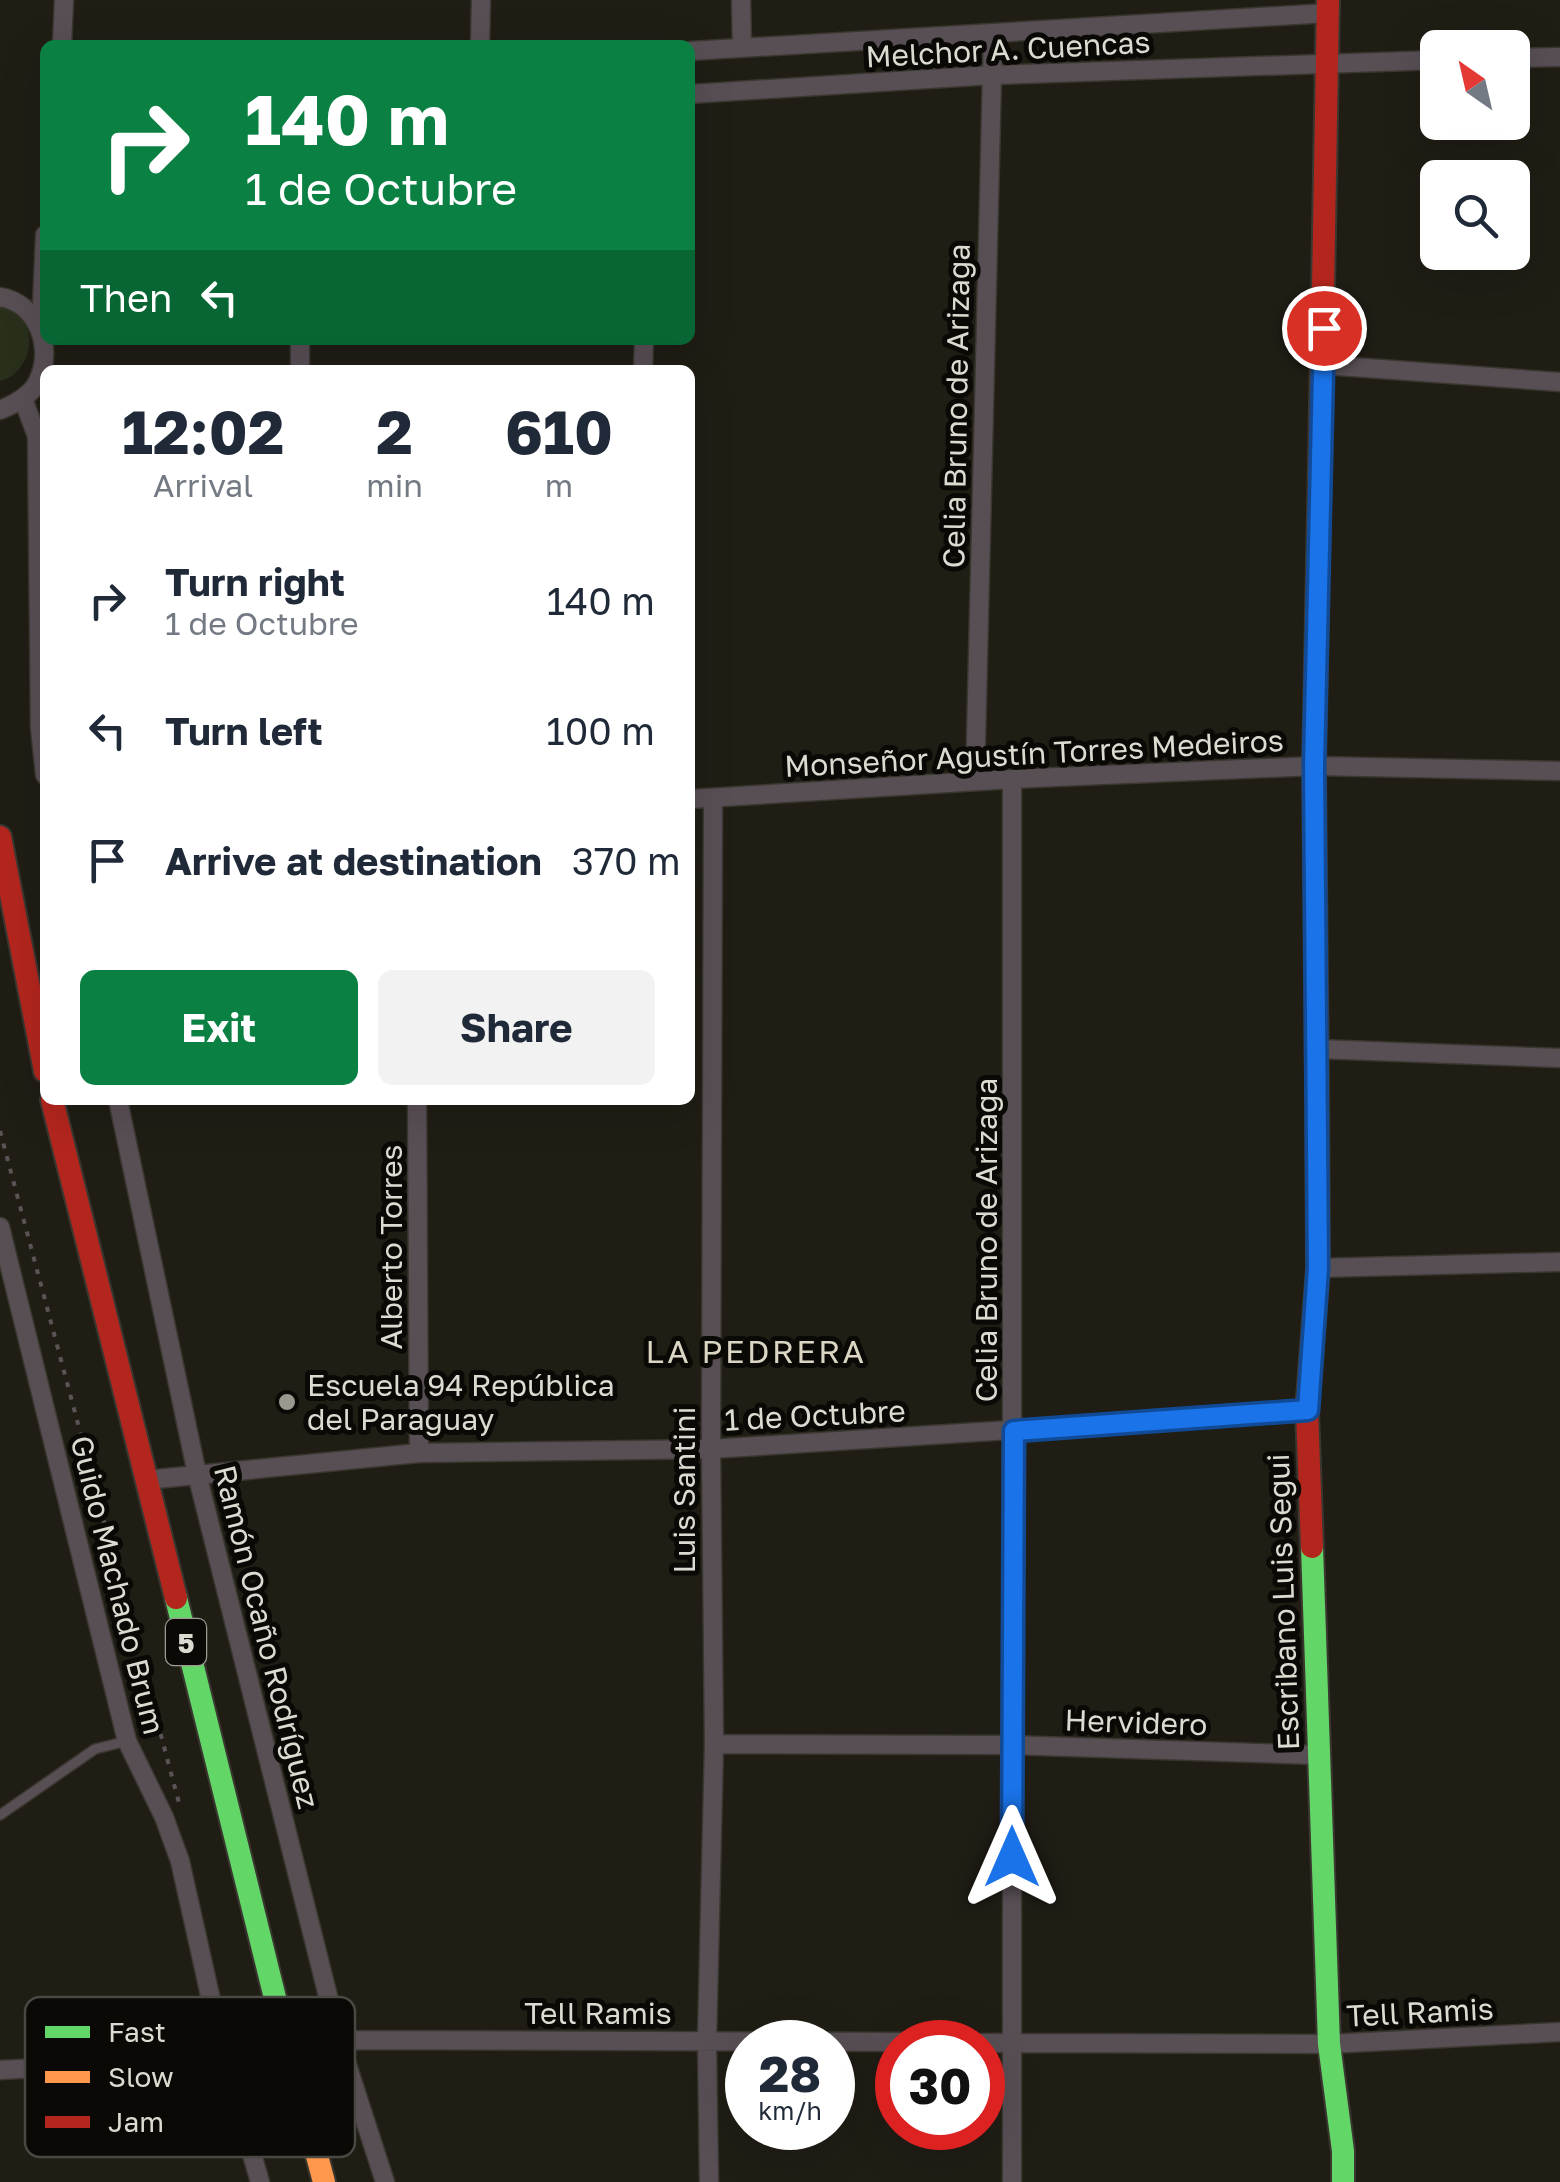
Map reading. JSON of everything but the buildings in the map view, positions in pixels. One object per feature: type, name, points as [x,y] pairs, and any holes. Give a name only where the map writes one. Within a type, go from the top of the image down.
[{"type":"main road","name":"Escribano Luis Segui","points":[[1328,6],[1314,766],[1318,1268],[1308,1410],[1329,2044],[1343,2151],[1342,2182]]},
{"type":"main road","points":[[0,837],[40,1046]]},
{"type":"main road","name":"5","points":[[53,1105],[274,1997]]},
{"type":"main road","name":"5","points":[[317,2157],[324,2182]]},
{"type":"street","points":[[62,40],[64,0]]},
{"type":"street","points":[[480,40],[482,0]]},
{"type":"street","points":[[741,0],[742,48]]},
{"type":"street","name":"Melchor A. Cuencas","points":[[695,51],[993,33],[1328,6]]},
{"type":"street","name":"Celia Bruno de Arizaga","points":[[975,781],[993,33]]},
{"type":"street","points":[[1530,58],[1560,57]]},
{"type":"street","name":"Melchor A. Cuencas","points":[[695,94],[992,75],[1420,60]]},
{"type":"street","points":[[0,297],[24,307],[40,328]]},
{"type":"street","points":[[1324,365],[1560,382]]},
{"type":"street","points":[[0,410],[23,399],[40,376]]},
{"type":"street","points":[[23,399],[37,436],[40,728]]},
{"type":"street","name":"Monseñor Agustín Torres Medeiros","points":[[695,798],[1012,778],[1314,766],[1560,771]]},
{"type":"street","name":"Celia Bruno de Arizaga","points":[[1012,778],[1012,2182]]},
{"type":"street","name":"Luis Santini","points":[[709,2182],[707,2041],[714,1744],[713,798]]},
{"type":"street","points":[[1317,1049],[1560,1058]]},
{"type":"street","name":"Ramón Ocaño Rodríguez","points":[[119,1105],[198,1474],[328,1997]]},
{"type":"street","name":"Alberto Torres","points":[[418,1105],[419,1453]]},
{"type":"street","name":"Guido Machado Brum","points":[[0,1228],[6,1276],[127,1741],[164,1816],[180,1861],[210,1997]]},
{"type":"street","points":[[1318,1268],[1560,1262]]},
{"type":"street","name":"1 de Octubre","points":[[146,1480],[419,1453],[711,1448],[1308,1410]]},
{"type":"street","name":"Hervidero","points":[[714,1744],[1012,1745],[1317,1755]]},
{"type":"street","name":"Tell Ramis","points":[[1005,2044],[1329,2044],[1560,2032]]},
{"type":"street","name":"Tell Ramis","points":[[355,2040],[875,2042]]},
{"type":"street","name":"Tell Ramis","points":[[0,2070],[25,2069]]},
{"type":"street","name":"Ramón Ocaño Rodríguez","points":[[355,2089],[385,2182]]},
{"type":"street","name":"Guido Machado Brum","points":[[253,2157],[260,2182]]},
{"type":"lane","points":[[0,1815],[95,1748],[127,1741]]},
{"type":"path","points":[[0,1131],[182,1814]]},
{"type":"green space","points":[[0,305],[22,318],[29,342],[21,366],[0,381]]},
{"type":"traffic: fast","points":[[1312,1547],[1329,2044],[1343,2151],[1343,2182]]},
{"type":"traffic: fast","points":[[176,1598],[275,1997]]},
{"type":"traffic: slow","points":[[1317,1081],[1314,766],[1320,463]]},
{"type":"traffic: slow","points":[[317,2157],[324,2182]]},
{"type":"traffic: jam","points":[[1320,463],[1328,0]]},
{"type":"traffic: jam","points":[[0,837],[40,1045]]},
{"type":"traffic: jam","points":[[1312,1547],[1307,1411],[1318,1268],[1317,1081]]},
{"type":"traffic: jam","points":[[53,1105],[176,1598]]},
{"type":"place","name":"Escuela 94 República del Paraguay","points":[[287,1402]]},
{"type":"district","name":"LA PEDRERA","points":[[756,1351]]},
{"type":"route","points":[[1012,1857],[1014,1431],[1308,1410],[1318,1268],[1314,766],[1324,328]]}]
